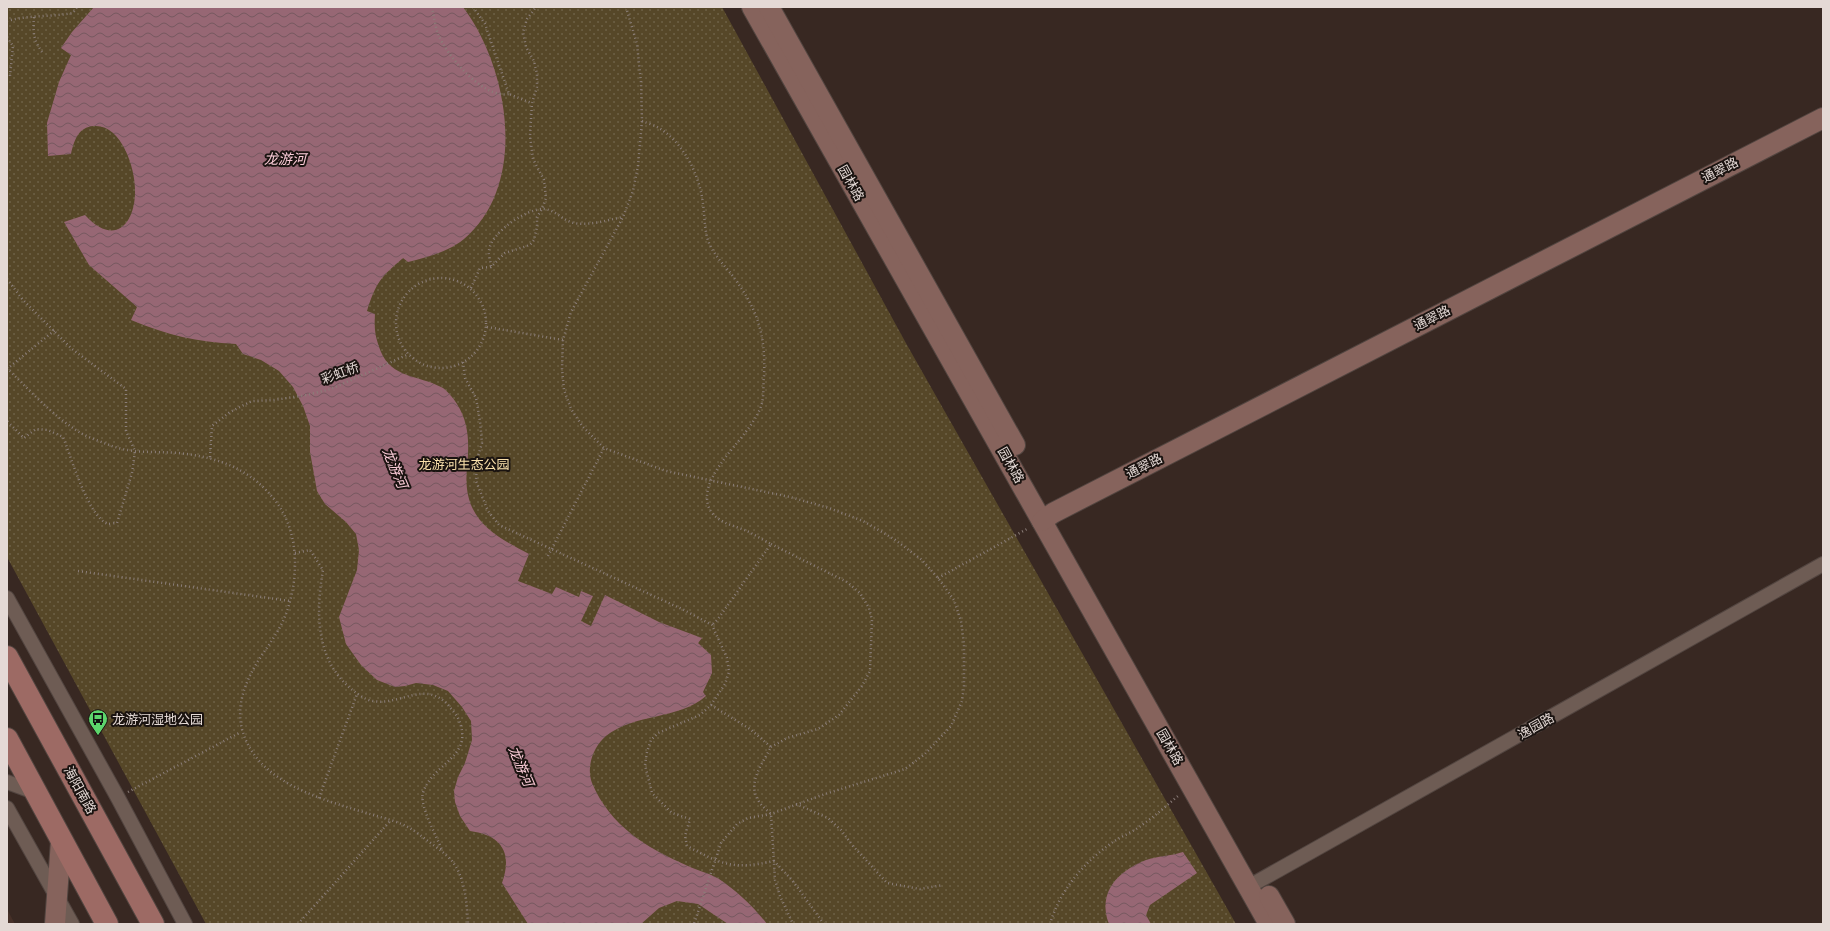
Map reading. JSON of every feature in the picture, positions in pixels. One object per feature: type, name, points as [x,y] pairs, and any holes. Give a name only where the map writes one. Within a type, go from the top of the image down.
[{"type":"main road","name":"海阳南路","points":[[7,657],[153,924]]},
{"type":"main road","points":[[7,739],[107,924]]},
{"type":"street","name":"园林路","points":[[752,7],[1048,517],[1254,883],[1269,924]]},
{"type":"street","name":"园林路","points":[[769,7],[1048,517],[1192,785],[1254,883],[1285,924]]},
{"type":"street","name":"通翠路","points":[[1048,517],[1823,118]]},
{"type":"street","name":"逸园路","points":[[1254,883],[1823,564]]},
{"type":"street","points":[[7,598],[118,798],[185,924]]},
{"type":"street","points":[[7,782],[37,793]]},
{"type":"street","points":[[7,808],[72,924]]},
{"type":"street","points":[[55,924],[61,841]]},
{"type":"path","points":[[7,21],[21,17],[54,16],[73,13],[77,7]]},
{"type":"path","points":[[432,7],[438,33],[445,47],[460,66],[486,89],[502,95],[509,94],[532,103]]},
{"type":"path","points":[[473,7],[485,24],[509,94]]},
{"type":"path","points":[[471,288],[480,268],[492,267],[505,253],[530,245],[534,240],[537,227],[537,217],[546,198],[544,180],[534,159],[530,136],[532,103],[537,87],[537,74],[534,61],[526,47],[523,32],[527,19],[536,7]]},
{"type":"path","points":[[626,7],[637,44],[641,83],[642,121],[638,166],[633,191],[623,217],[570,312],[563,340],[562,369],[564,390],[571,409],[583,427],[604,448],[666,471],[790,497],[863,521],[894,539],[922,560],[938,578],[954,600],[961,621],[964,644],[964,686],[962,701],[952,726],[925,754],[905,769],[795,804],[772,814],[748,818],[737,824],[721,843],[694,924]]},
{"type":"path","points":[[34,17],[33,31],[35,42],[42,52]]},
{"type":"path","points":[[7,37],[12,46],[10,76]]},
{"type":"path","points":[[642,121],[658,128],[672,138],[683,152],[700,185],[704,222],[709,243],[719,259],[743,290],[753,308],[762,331],[765,360],[762,404],[751,424],[723,460],[711,480],[708,505],[712,514],[721,521],[749,532],[847,582],[860,593],[869,608],[872,620],[870,671],[862,686],[840,715],[818,730],[787,738],[771,747],[754,782],[755,795],[758,802],[772,814],[775,880],[792,924]]},
{"type":"path","points":[[492,267],[488,251],[491,243],[505,226],[515,219],[542,209],[552,210],[573,223],[588,224],[623,217]]},
{"type":"path","points":[[443,277],[459,281],[471,288],[480,299],[486,313],[487,327],[483,342],[474,354],[463,362],[449,367],[435,368],[421,363],[409,354],[400,342],[396,327],[397,312],[403,297],[414,286],[428,279],[443,277]]},
{"type":"path","points":[[7,279],[23,300],[55,330],[72,349],[126,389],[126,431],[135,452],[132,473],[121,514],[117,523],[108,524],[98,517],[89,505],[63,437],[48,430],[36,429],[24,438],[7,421]]},
{"type":"path","points":[[487,327],[563,340]]},
{"type":"path","points":[[55,330],[7,368],[48,408],[81,433],[112,446],[135,452],[177,453],[210,457],[236,466],[256,480],[277,503],[290,529],[295,553],[295,571],[290,601],[284,620],[273,640],[255,666],[243,691],[240,710],[241,732],[256,757],[276,777],[319,798],[407,826],[442,851],[453,862],[462,881],[466,898],[468,924]]},
{"type":"path","name":"彩虹桥","points":[[210,457],[212,426],[230,412],[252,401],[274,400],[331,389],[409,354]]},
{"type":"path","points":[[463,362],[465,378],[476,398],[480,421],[482,442],[478,460],[476,481],[488,511],[499,525],[684,610],[712,625],[727,658],[729,672],[725,684],[711,705],[700,715],[658,733],[651,740],[646,766],[652,793],[672,813],[690,819],[686,836],[688,846],[716,861],[729,866],[755,866],[774,861]]},
{"type":"path","points":[[548,556],[604,448]]},
{"type":"path","points":[[938,578],[1048,517]]},
{"type":"path","points":[[712,625],[722,614],[771,544]]},
{"type":"path","points":[[295,553],[310,550],[324,570],[320,592],[322,643],[333,670],[357,694],[372,701],[389,702],[422,693],[442,699],[458,716],[464,732],[461,746],[451,760],[431,778],[422,794],[424,811],[442,851]]},
{"type":"path","points":[[78,571],[290,601]]},
{"type":"path","points":[[319,798],[357,694]]},
{"type":"path","points":[[711,705],[750,728],[771,747]]},
{"type":"path","points":[[118,798],[241,732]]},
{"type":"path","points":[[1050,924],[1067,886],[1090,860],[1113,842],[1142,825],[1192,785]]},
{"type":"path","points":[[795,804],[828,818],[841,830],[852,846],[887,883],[920,889],[943,885]]},
{"type":"path","points":[[298,924],[391,820]]},
{"type":"path","points":[[774,861],[792,880],[824,924]]},
{"type":"shaded area","points":[[7,909],[15,924],[7,924]]},
{"type":"green space","name":"龙游河生态公园","points":[[7,7],[722,7],[907,345],[1236,924],[206,924],[7,557]]},
{"type":"water","name":"龙游河","points":[[94,7],[463,7],[479,32],[492,61],[501,93],[505,125],[504,158],[498,188],[485,216],[458,244],[445,251],[408,262],[403,258],[384,275],[373,293],[367,311],[375,314],[377,342],[381,352],[392,367],[406,375],[443,388],[450,394],[457,404],[464,420],[468,435],[467,485],[469,499],[474,511],[491,531],[515,547],[529,554],[518,581],[552,594],[556,587],[579,597],[581,591],[593,596],[581,621],[591,626],[605,595],[659,622],[702,638],[698,643],[711,655],[712,673],[703,692],[706,696],[695,704],[683,709],[630,723],[606,736],[594,751],[590,764],[590,777],[600,798],[609,812],[631,834],[673,859],[719,879],[757,911],[767,924],[728,924],[698,904],[677,901],[659,908],[641,924],[528,924],[502,883],[506,862],[502,847],[490,836],[470,831],[460,816],[455,802],[454,791],[472,740],[471,721],[462,707],[448,691],[433,685],[416,683],[395,687],[377,680],[361,665],[346,644],[339,617],[357,570],[359,550],[356,534],[346,522],[325,504],[317,491],[310,452],[310,426],[303,406],[293,387],[279,371],[261,360],[243,354],[236,344],[208,342],[182,337],[157,330],[131,320],[137,307],[89,265],[64,222],[85,215],[96,225],[105,230],[121,228],[132,213],[134,202],[134,180],[125,148],[112,132],[104,127],[89,127],[80,132],[75,140],[71,154],[48,156],[47,123],[59,82],[71,55],[61,48],[72,32]]},
{"type":"water","points":[[1183,852],[1197,873],[1150,905],[1146,915],[1151,924],[1109,924],[1106,913],[1106,902],[1112,884],[1119,877],[1127,870],[1146,860]]},
{"type":"place","name":"龙游河湿地公园","points":[[98,736]]}]
